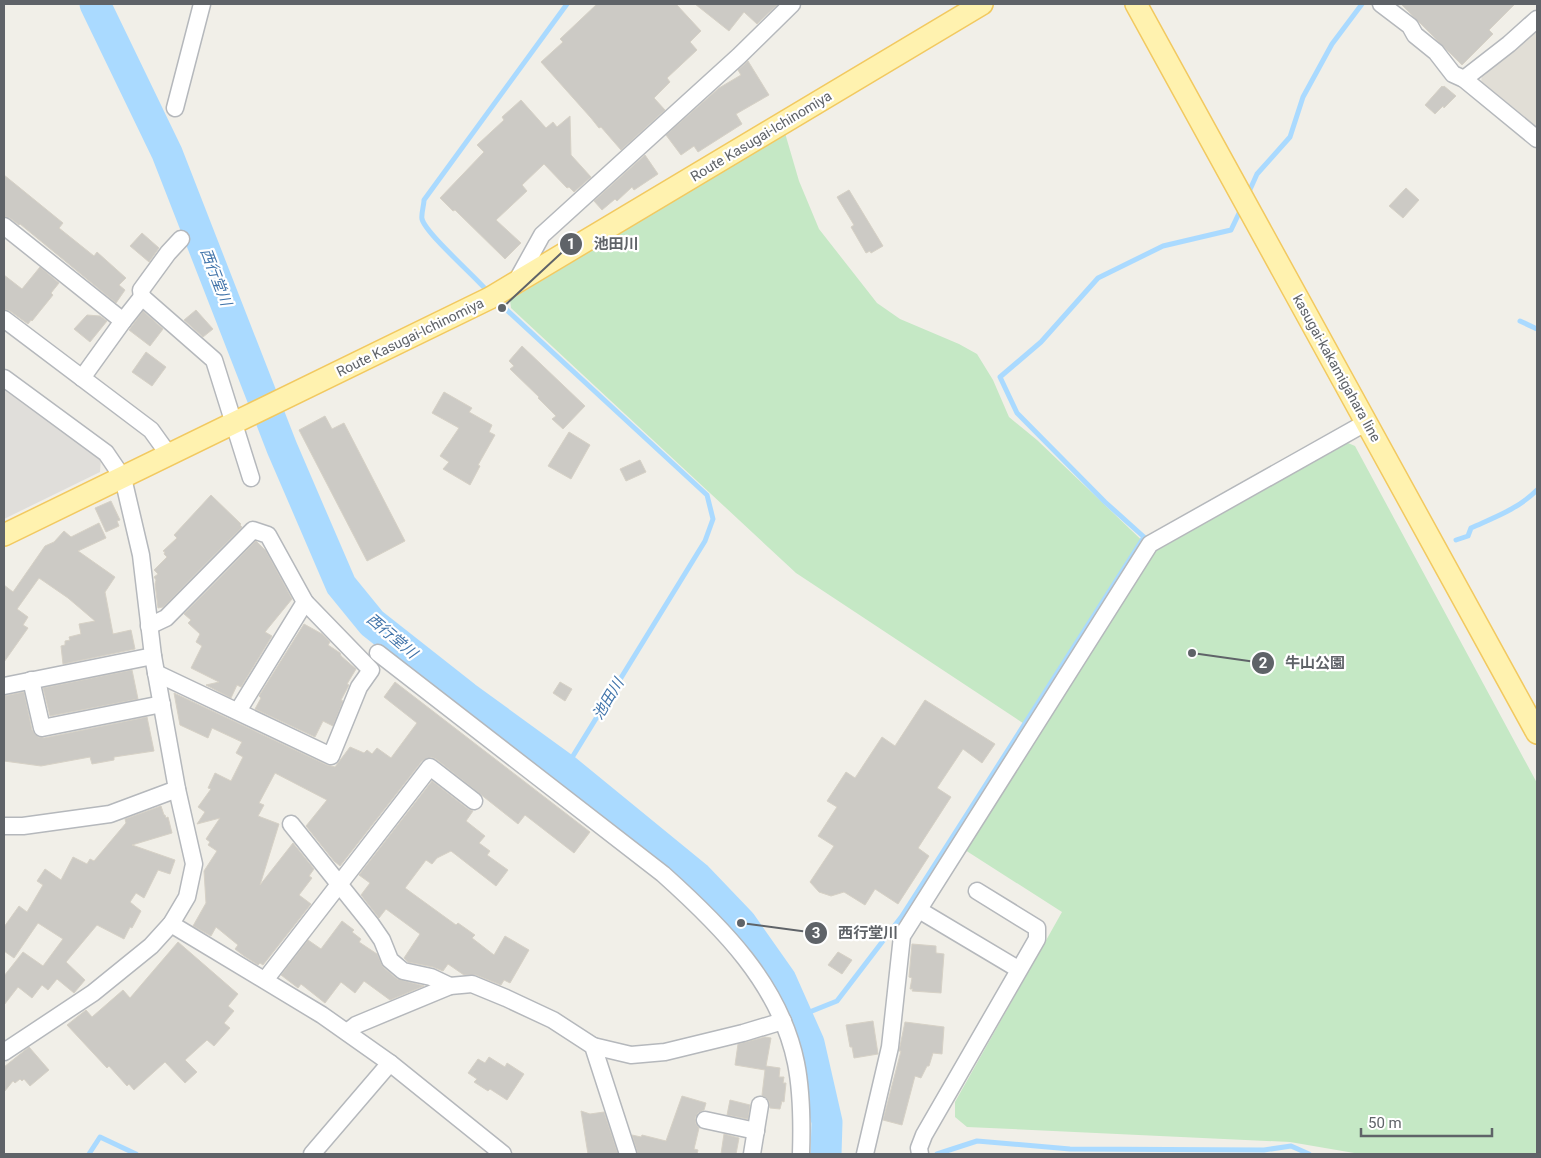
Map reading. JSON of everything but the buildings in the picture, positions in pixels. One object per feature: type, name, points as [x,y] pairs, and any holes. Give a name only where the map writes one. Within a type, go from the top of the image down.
[{"type":"main road","name":"Route Kasugai-Ichinomiya","points":[[4,536],[504,289],[982,4]]},
{"type":"main road","name":"kasugai-kakamigahara line","points":[[1136,4],[1537,733]]},
{"type":"street","points":[[175,108],[202,4]]},
{"type":"street","points":[[504,289],[542,235],[739,56],[792,4]]},
{"type":"street","points":[[1381,4],[1410,26],[1415,35],[1436,52],[1453,74],[1464,79],[1537,139]]},
{"type":"street","points":[[1464,79],[1509,44],[1537,19]]},
{"type":"street","points":[[4,226],[123,321]]},
{"type":"street","points":[[82,378],[142,297],[142,290],[168,253],[181,239]]},
{"type":"street","points":[[142,297],[214,360],[238,421],[251,478]]},
{"type":"street","points":[[4,319],[150,430],[169,455]]},
{"type":"street","points":[[4,378],[106,453],[123,478],[141,556],[153,656],[177,788],[194,864],[187,897],[171,924],[151,946],[93,993],[4,1052]]},
{"type":"street","points":[[865,1154],[890,1047],[902,936],[1150,544],[1367,422]]},
{"type":"street","points":[[150,626],[166,618],[253,530],[268,534],[306,602],[371,670],[360,687],[331,756],[156,673]]},
{"type":"street","points":[[238,711],[306,602]]},
{"type":"street","points":[[378,653],[663,874],[702,910],[742,953],[766,988],[783,1021],[796,1063],[802,1111],[801,1154]]},
{"type":"street","points":[[4,686],[153,656]]},
{"type":"street","points":[[31,680],[42,728],[162,704]]},
{"type":"street","points":[[265,980],[430,767],[474,801]]},
{"type":"street","points":[[4,826],[23,826],[110,814],[177,788]]},
{"type":"street","points":[[291,824],[340,883],[382,940],[390,960],[403,971],[431,977],[450,986]]},
{"type":"street","points":[[920,1154],[919,1148],[924,1135],[1037,939],[1037,928],[977,891]]},
{"type":"street","points":[[919,910],[1018,969]]},
{"type":"street","points":[[171,924],[322,1014],[390,1063],[503,1154]]},
{"type":"street","points":[[347,1032],[356,1025],[450,986],[472,984],[553,1020],[592,1046],[631,1055],[665,1052],[743,1034],[783,1021]]},
{"type":"street","points":[[592,1046],[628,1154]]},
{"type":"street","points":[[312,1154],[390,1063]]},
{"type":"street","points":[[752,1154],[760,1105]]},
{"type":"street","points":[[705,1120],[756,1131]]},
{"type":"shaded area","points":[[1537,25],[1537,131],[1481,85],[1482,72]]},
{"type":"shaded area","points":[[4,387],[101,458],[100,472],[4,519]]},
{"type":"green space","points":[[785,133],[799,181],[819,229],[877,303],[900,319],[959,344],[977,354],[993,380],[1009,417],[1037,440],[1154,552],[1348,443],[1355,446],[1537,783],[1537,1154],[1360,1154],[1290,1142],[967,1127],[955,1117],[955,1102],[1062,912],[965,850],[1038,733],[796,573],[511,308],[510,300]]},
{"type":"waterway","name":"西行堂川","points":[[95,4],[167,153],[282,448],[341,585],[372,623],[466,697],[565,769],[697,877],[741,923],[781,980],[809,1043],[827,1122],[826,1154]]},
{"type":"waterway","name":"池田川","points":[[489,293],[425,226],[422,219],[424,200],[567,4]]},
{"type":"waterway","points":[[1248,194],[1257,174],[1290,137],[1303,97],[1332,44],[1362,4]]},
{"type":"waterway","points":[[797,1017],[837,1001],[902,916],[1144,537],[1105,502],[1017,413],[1000,377],[1041,342],[1098,278],[1163,246],[1231,230],[1241,209]]},
{"type":"waterway","name":"池田川","points":[[497,301],[707,495],[713,519],[705,541],[565,769]]},
{"type":"waterway","points":[[1520,321],[1537,329]]},
{"type":"waterway","points":[[1456,540],[1468,536],[1471,528],[1514,507],[1537,490]]},
{"type":"waterway","points":[[89,1154],[100,1137],[136,1154]]},
{"type":"waterway","points":[[937,1154],[977,1141],[1070,1149],[1264,1150],[1291,1146],[1309,1154]]},
{"type":"place","name":"池田川","points":[[502,308]]},
{"type":"place","name":"牛山公園","points":[[1192,653]]},
{"type":"place","name":"西行堂川","points":[[741,923]]}]
